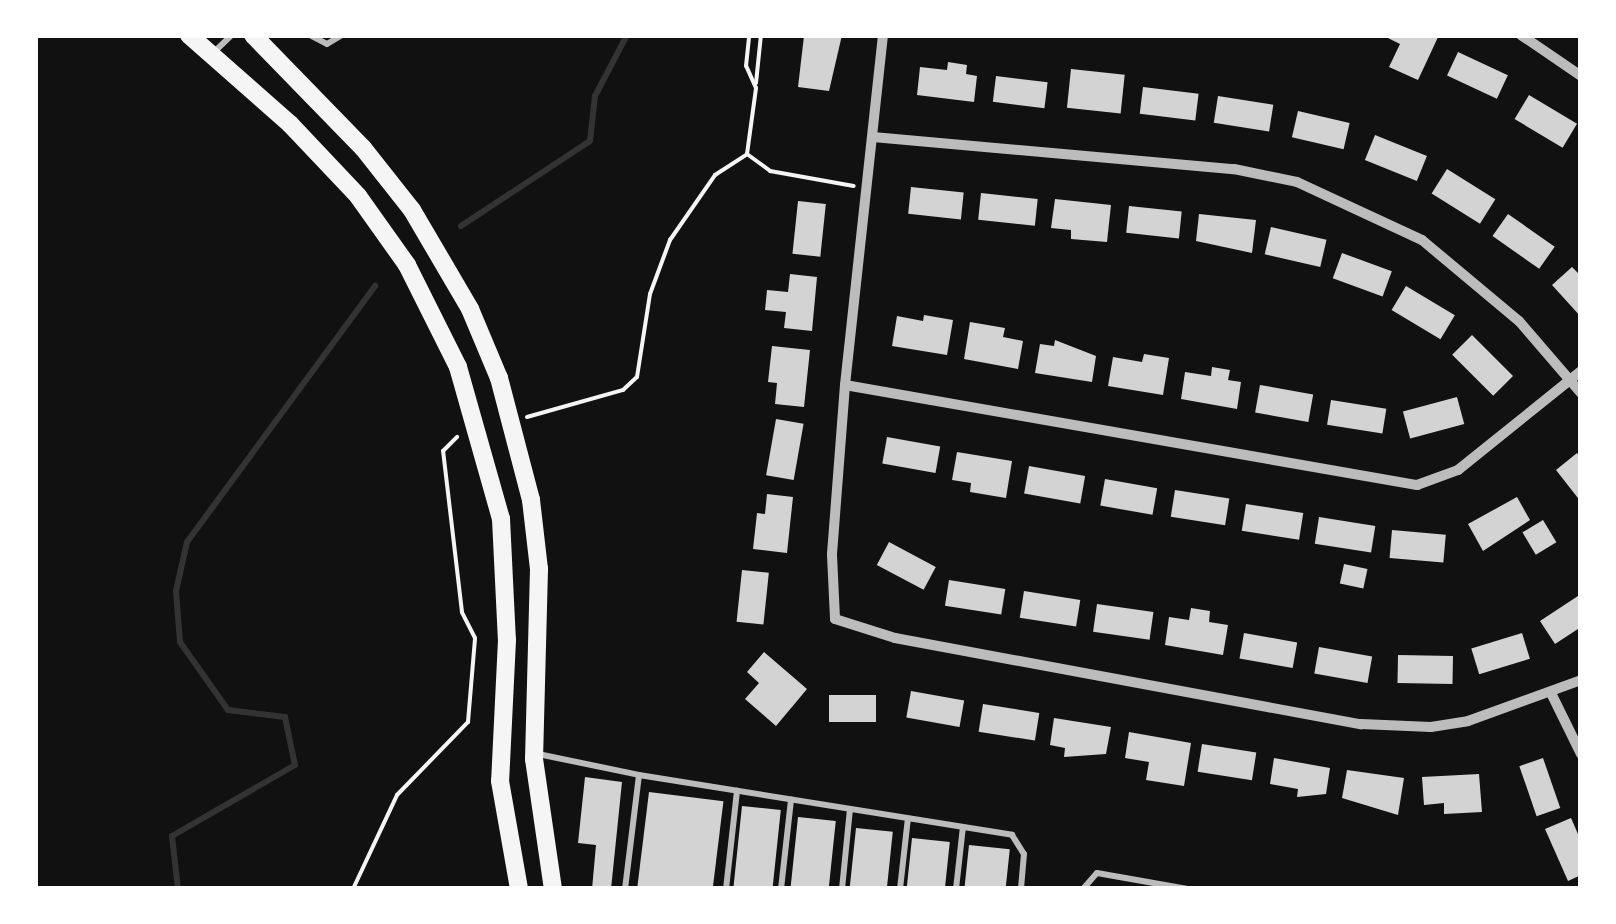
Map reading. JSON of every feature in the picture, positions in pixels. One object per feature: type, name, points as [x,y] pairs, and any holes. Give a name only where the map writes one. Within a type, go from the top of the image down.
[{"type":"main road","points":[[189,35],[358,196],[407,265],[458,366],[501,519],[506,640],[500,781],[519,889]]},
{"type":"main road","points":[[254,35],[363,148],[412,210],[470,309],[499,378],[531,500],[539,570],[534,754],[538,824],[553,889]]},
{"type":"street","points":[[882,35],[845,384],[832,555],[834,619],[895,638],[1361,724],[1431,728],[1494,716],[1581,680]]},
{"type":"street","points":[[1521,35],[1581,76]]},
{"type":"street","points":[[873,137],[1234,169],[1298,182],[1422,240],[1520,321],[1581,394]]},
{"type":"street","points":[[845,384],[1418,485],[1458,470],[1581,371]]},
{"type":"street","points":[[1551,693],[1581,754]]},
{"type":"lane","points":[[212,54],[232,35]]},
{"type":"lane","points":[[310,35],[326,44],[342,35]]},
{"type":"lane","points":[[534,754],[1018,839],[1024,854],[1021,889]]},
{"type":"lane","points":[[626,889],[639,775]]},
{"type":"lane","points":[[726,889],[738,791]]},
{"type":"lane","points":[[781,889],[791,800]]},
{"type":"lane","points":[[842,889],[850,809]]},
{"type":"lane","points":[[900,889],[908,818]]},
{"type":"lane","points":[[956,889],[964,827]]},
{"type":"lane","points":[[1083,889],[1097,873],[1188,889]]},
{"type":"path","points":[[749,35],[746,66],[756,88]]},
{"type":"path","points":[[526,417],[632,385],[650,294],[670,240],[715,175],[747,154],[761,35]]},
{"type":"path","points":[[747,154],[770,171],[867,189]]},
{"type":"path","points":[[354,889],[398,794],[468,722],[475,638],[462,612],[444,451],[450,439]]},
{"type":"building","points":[[842,35],[829,91],[798,87],[804,36]]},
{"type":"building","points":[[1382,35],[1439,35],[1418,80],[1389,67],[1400,44]]},
{"type":"building","points":[[1458,52],[1508,75],[1497,99],[1447,76]]},
{"type":"building","points":[[948,62],[967,65],[966,74],[977,76],[974,102],[917,95],[920,67],[947,70]]},
{"type":"building","points":[[1071,69],[1125,75],[1121,113],[1067,108]]},
{"type":"building","points":[[996,76],[1048,82],[1044,108],[993,102]]},
{"type":"building","points":[[1143,87],[1199,94],[1195,121],[1140,114]]},
{"type":"building","points":[[1529,95],[1577,124],[1563,148],[1515,119]]},
{"type":"building","points":[[1218,96],[1273,105],[1269,131],[1214,123]]},
{"type":"building","points":[[1298,111],[1350,123],[1344,149],[1292,137]]},
{"type":"building","points":[[1375,135],[1427,156],[1417,181],[1365,160]]},
{"type":"building","points":[[1447,169],[1495,199],[1480,224],[1432,194]]},
{"type":"building","points":[[911,187],[964,193],[961,219],[908,214]]},
{"type":"building","points":[[981,193],[1038,199],[1035,226],[978,220]]},
{"type":"building","points":[[1055,199],[1111,205],[1107,242],[1071,239],[1071,230],[1051,228]]},
{"type":"building","points":[[798,201],[826,204],[820,257],[792,254]]},
{"type":"building","points":[[1129,206],[1182,212],[1179,238],[1126,233]]},
{"type":"building","points":[[1199,214],[1256,220],[1252,253],[1196,241]]},
{"type":"building","points":[[1508,214],[1555,247],[1539,269],[1493,236]]},
{"type":"building","points":[[1271,227],[1327,240],[1320,267],[1265,254]]},
{"type":"building","points":[[1342,253],[1392,271],[1383,296],[1333,278]]},
{"type":"building","points":[[1572,267],[1581,276],[1581,317],[1552,285]]},
{"type":"building","points":[[790,274],[817,277],[812,331],[784,328],[786,312],[765,310],[767,290],[788,292]]},
{"type":"building","points":[[1406,286],[1455,315],[1440,339],[1392,310]]},
{"type":"building","points":[[924,315],[953,320],[947,355],[892,346],[897,316],[923,321]]},
{"type":"building","points":[[970,322],[1005,328],[1003,337],[1023,341],[1018,369],[964,359]]},
{"type":"building","points":[[1472,335],[1513,376],[1493,396],[1452,355]]},
{"type":"building","points":[[1055,340],[1096,356],[1092,382],[1035,373],[1040,344],[1054,346]]},
{"type":"building","points":[[772,346],[810,350],[804,407],[775,404],[777,383],[768,382]]},
{"type":"building","points":[[1144,354],[1169,358],[1163,395],[1108,386],[1113,357],[1142,362]]},
{"type":"building","points":[[1212,367],[1230,370],[1228,380],[1241,382],[1237,409],[1181,399],[1185,372],[1211,376]]},
{"type":"building","points":[[1260,385],[1313,394],[1308,422],[1255,413]]},
{"type":"building","points":[[1457,397],[1464,424],[1410,439],[1403,411]]},
{"type":"building","points":[[1331,400],[1386,409],[1382,433],[1327,425]]},
{"type":"building","points":[[776,419],[804,424],[794,480],[766,475]]},
{"type":"building","points":[[887,437],[940,446],[935,473],[882,464]]},
{"type":"building","points":[[957,452],[1012,461],[1006,498],[970,492],[971,483],[952,480]]},
{"type":"building","points":[[1577,453],[1581,458],[1581,502],[1556,470]]},
{"type":"building","points":[[1029,466],[1085,476],[1080,503],[1024,494]]},
{"type":"building","points":[[1105,479],[1157,488],[1153,515],[1100,506]]},
{"type":"building","points":[[1175,490],[1229,499],[1225,525],[1171,517]]},
{"type":"building","points":[[767,494],[793,497],[787,553],[753,549],[757,513],[765,514]]},
{"type":"building","points":[[1517,497],[1530,520],[1483,551],[1468,524]]},
{"type":"building","points":[[1246,504],[1303,513],[1299,540],[1242,531]]},
{"type":"building","points":[[1319,517],[1375,526],[1371,553],[1315,544]]},
{"type":"building","points":[[1543,520],[1556,542],[1536,555],[1522,532]]},
{"type":"building","points":[[1392,530],[1446,535],[1443,563],[1390,558]]},
{"type":"building","points":[[889,542],[936,567],[924,590],[877,565]]},
{"type":"building","points":[[1344,564],[1367,569],[1363,589],[1340,584]]},
{"type":"building","points":[[742,570],[769,573],[763,625],[737,622]]},
{"type":"building","points":[[949,580],[1005,589],[1001,615],[945,606]]},
{"type":"building","points":[[1024,591],[1080,600],[1076,627],[1020,618]]},
{"type":"building","points":[[1581,594],[1581,627],[1555,644],[1540,621]]},
{"type":"building","points":[[1097,604],[1153,612],[1150,640],[1093,632]]},
{"type":"building","points":[[1191,608],[1210,611],[1209,622],[1228,625],[1223,655],[1165,645],[1169,617],[1189,620]]},
{"type":"building","points":[[1244,633],[1297,642],[1293,668],[1239,659]]},
{"type":"building","points":[[1522,633],[1530,659],[1479,674],[1471,648]]},
{"type":"building","points":[[1319,647],[1372,656],[1367,683],[1314,674]]},
{"type":"building","points":[[764,652],[807,689],[776,726],[745,699],[759,683],[747,672]]},
{"type":"building","points":[[1398,655],[1453,656],[1453,684],[1398,683]]},
{"type":"building","points":[[911,691],[964,700],[959,727],[906,718]]},
{"type":"building","points":[[829,695],[876,695],[876,722],[829,722]]},
{"type":"building","points":[[983,704],[1039,713],[1035,741],[979,732]]},
{"type":"building","points":[[1054,718],[1111,727],[1106,754],[1064,757],[1065,748],[1050,745]]},
{"type":"building","points":[[1129,732],[1191,743],[1184,786],[1146,780],[1149,762],[1125,758]]},
{"type":"building","points":[[1202,744],[1256,753],[1252,780],[1198,772]]},
{"type":"building","points":[[1274,758],[1330,768],[1326,794],[1297,797],[1298,789],[1270,784]]},
{"type":"building","points":[[1543,758],[1560,808],[1537,816],[1519,766]]},
{"type":"building","points":[[1347,770],[1404,778],[1398,815],[1342,798]]},
{"type":"building","points":[[1479,774],[1482,812],[1444,814],[1444,803],[1424,805],[1422,777]]},
{"type":"building","points":[[585,777],[622,782],[611,889],[592,889],[596,845],[578,843]]},
{"type":"building","points":[[649,792],[723,801],[713,889],[637,889]]},
{"type":"building","points":[[742,806],[781,810],[772,889],[733,889]]},
{"type":"building","points":[[798,817],[836,821],[829,889],[790,889]]},
{"type":"building","points":[[1571,818],[1581,841],[1581,875],[1568,881],[1545,829]]},
{"type":"building","points":[[856,828],[893,832],[887,889],[850,889]]},
{"type":"building","points":[[912,838],[950,842],[945,889],[907,889]]},
{"type":"building","points":[[969,845],[1010,849],[1006,889],[964,889]]},
{"type":"waterway","points":[[461,226],[590,141],[595,96],[627,35]]},
{"type":"waterway","points":[[178,889],[172,836],[295,765],[285,717],[228,710],[180,642],[176,591],[187,542],[375,286]]}]
